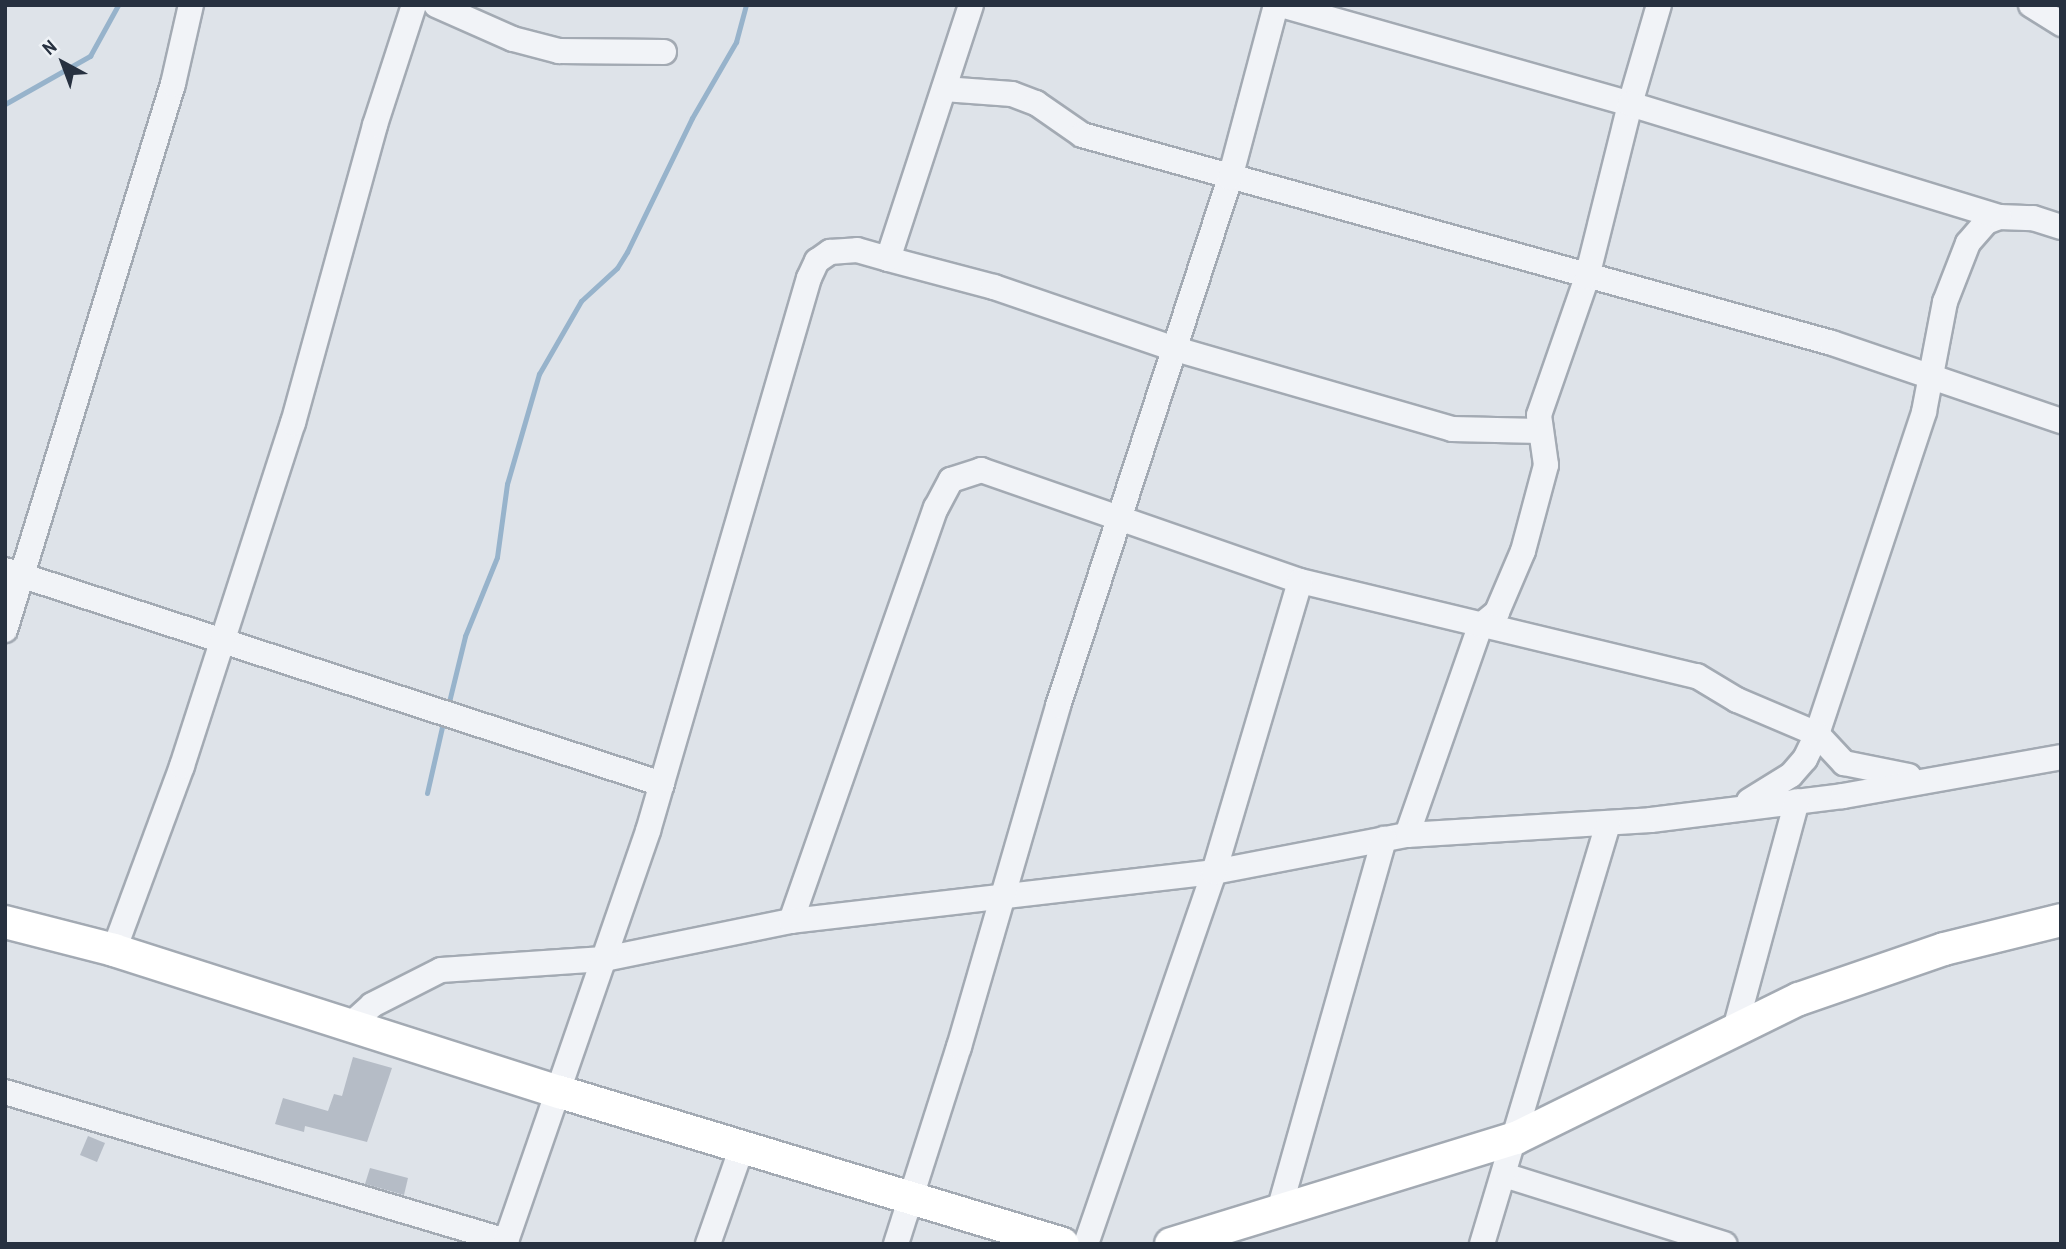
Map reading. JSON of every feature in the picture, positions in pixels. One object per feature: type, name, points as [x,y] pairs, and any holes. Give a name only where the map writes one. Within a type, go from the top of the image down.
[{"type":"main road","points":[[1171,1244],[1226,1237],[1278,1214],[1516,1138],[1735,1029],[1863,976],[1944,949],[2061,920]]},
{"type":"main road","points":[[5,922],[114,950],[560,1092],[1063,1244]]},
{"type":"street","points":[[5,630],[13,572],[173,84],[191,5]]},
{"type":"street","points":[[114,950],[181,766],[293,423],[375,125],[414,5]]},
{"type":"street","points":[[436,5],[513,40],[559,51],[664,52]]},
{"type":"street","points":[[888,259],[971,5]]},
{"type":"street","points":[[897,1244],[1005,895],[1058,706],[1120,522],[1172,348],[1230,178],[1279,5],[1630,104],[1999,217],[2033,218],[2061,227]]},
{"type":"street","points":[[1278,1214],[1395,837],[1480,626],[1497,612],[1523,551],[1546,465],[1539,415],[1587,277],[1658,5]]},
{"type":"street","points":[[2031,5],[2061,24]]},
{"type":"street","points":[[944,89],[1012,94],[1036,103],[1082,135],[1832,343],[1930,379],[2061,421]]},
{"type":"street","points":[[1739,806],[1791,775],[1817,734],[1924,412],[1950,281],[1975,232],[1999,217]]},
{"type":"street","points":[[5,1092],[505,1242],[560,1092],[662,784],[809,278],[817,261],[830,252],[856,250],[994,287],[1172,348],[1452,429],[1540,430]]},
{"type":"street","points":[[791,921],[936,508],[951,480],[981,470],[1120,522],[1300,581],[1697,676],[1737,700],[1817,734],[1844,764],[1923,778]]},
{"type":"street","points":[[13,572],[220,643],[662,784]]},
{"type":"street","points":[[1086,1244],[1214,872],[1258,711],[1300,581]]},
{"type":"street","points":[[349,1026],[372,1004],[441,970],[604,959],[791,921],[1214,872],[1395,837],[1608,823],[1797,801],[1923,778],[1966,776],[2061,757]]},
{"type":"street","points":[[1735,1029],[1797,801]]},
{"type":"street","points":[[1482,1244],[1516,1138],[1608,823]]},
{"type":"street","points":[[708,1244],[742,1147]]},
{"type":"street","points":[[1504,1175],[1724,1244]]},
{"type":"building","points":[[353,1057],[392,1068],[367,1142],[305,1126],[304,1132],[275,1124],[283,1098],[328,1111],[334,1094],[342,1096]]},
{"type":"building","points":[[88,1136],[105,1143],[97,1162],[80,1155]]},
{"type":"building","points":[[370,1168],[408,1178],[404,1195],[365,1184]]},
{"type":"waterway","points":[[5,104],[90,56],[118,5]]},
{"type":"waterway","points":[[448,706],[465,636],[497,557],[507,484],[539,374],[581,301],[617,268],[627,252],[692,118],[736,42],[746,5]]},
{"type":"waterway","points":[[427,793],[444,718]]}]
